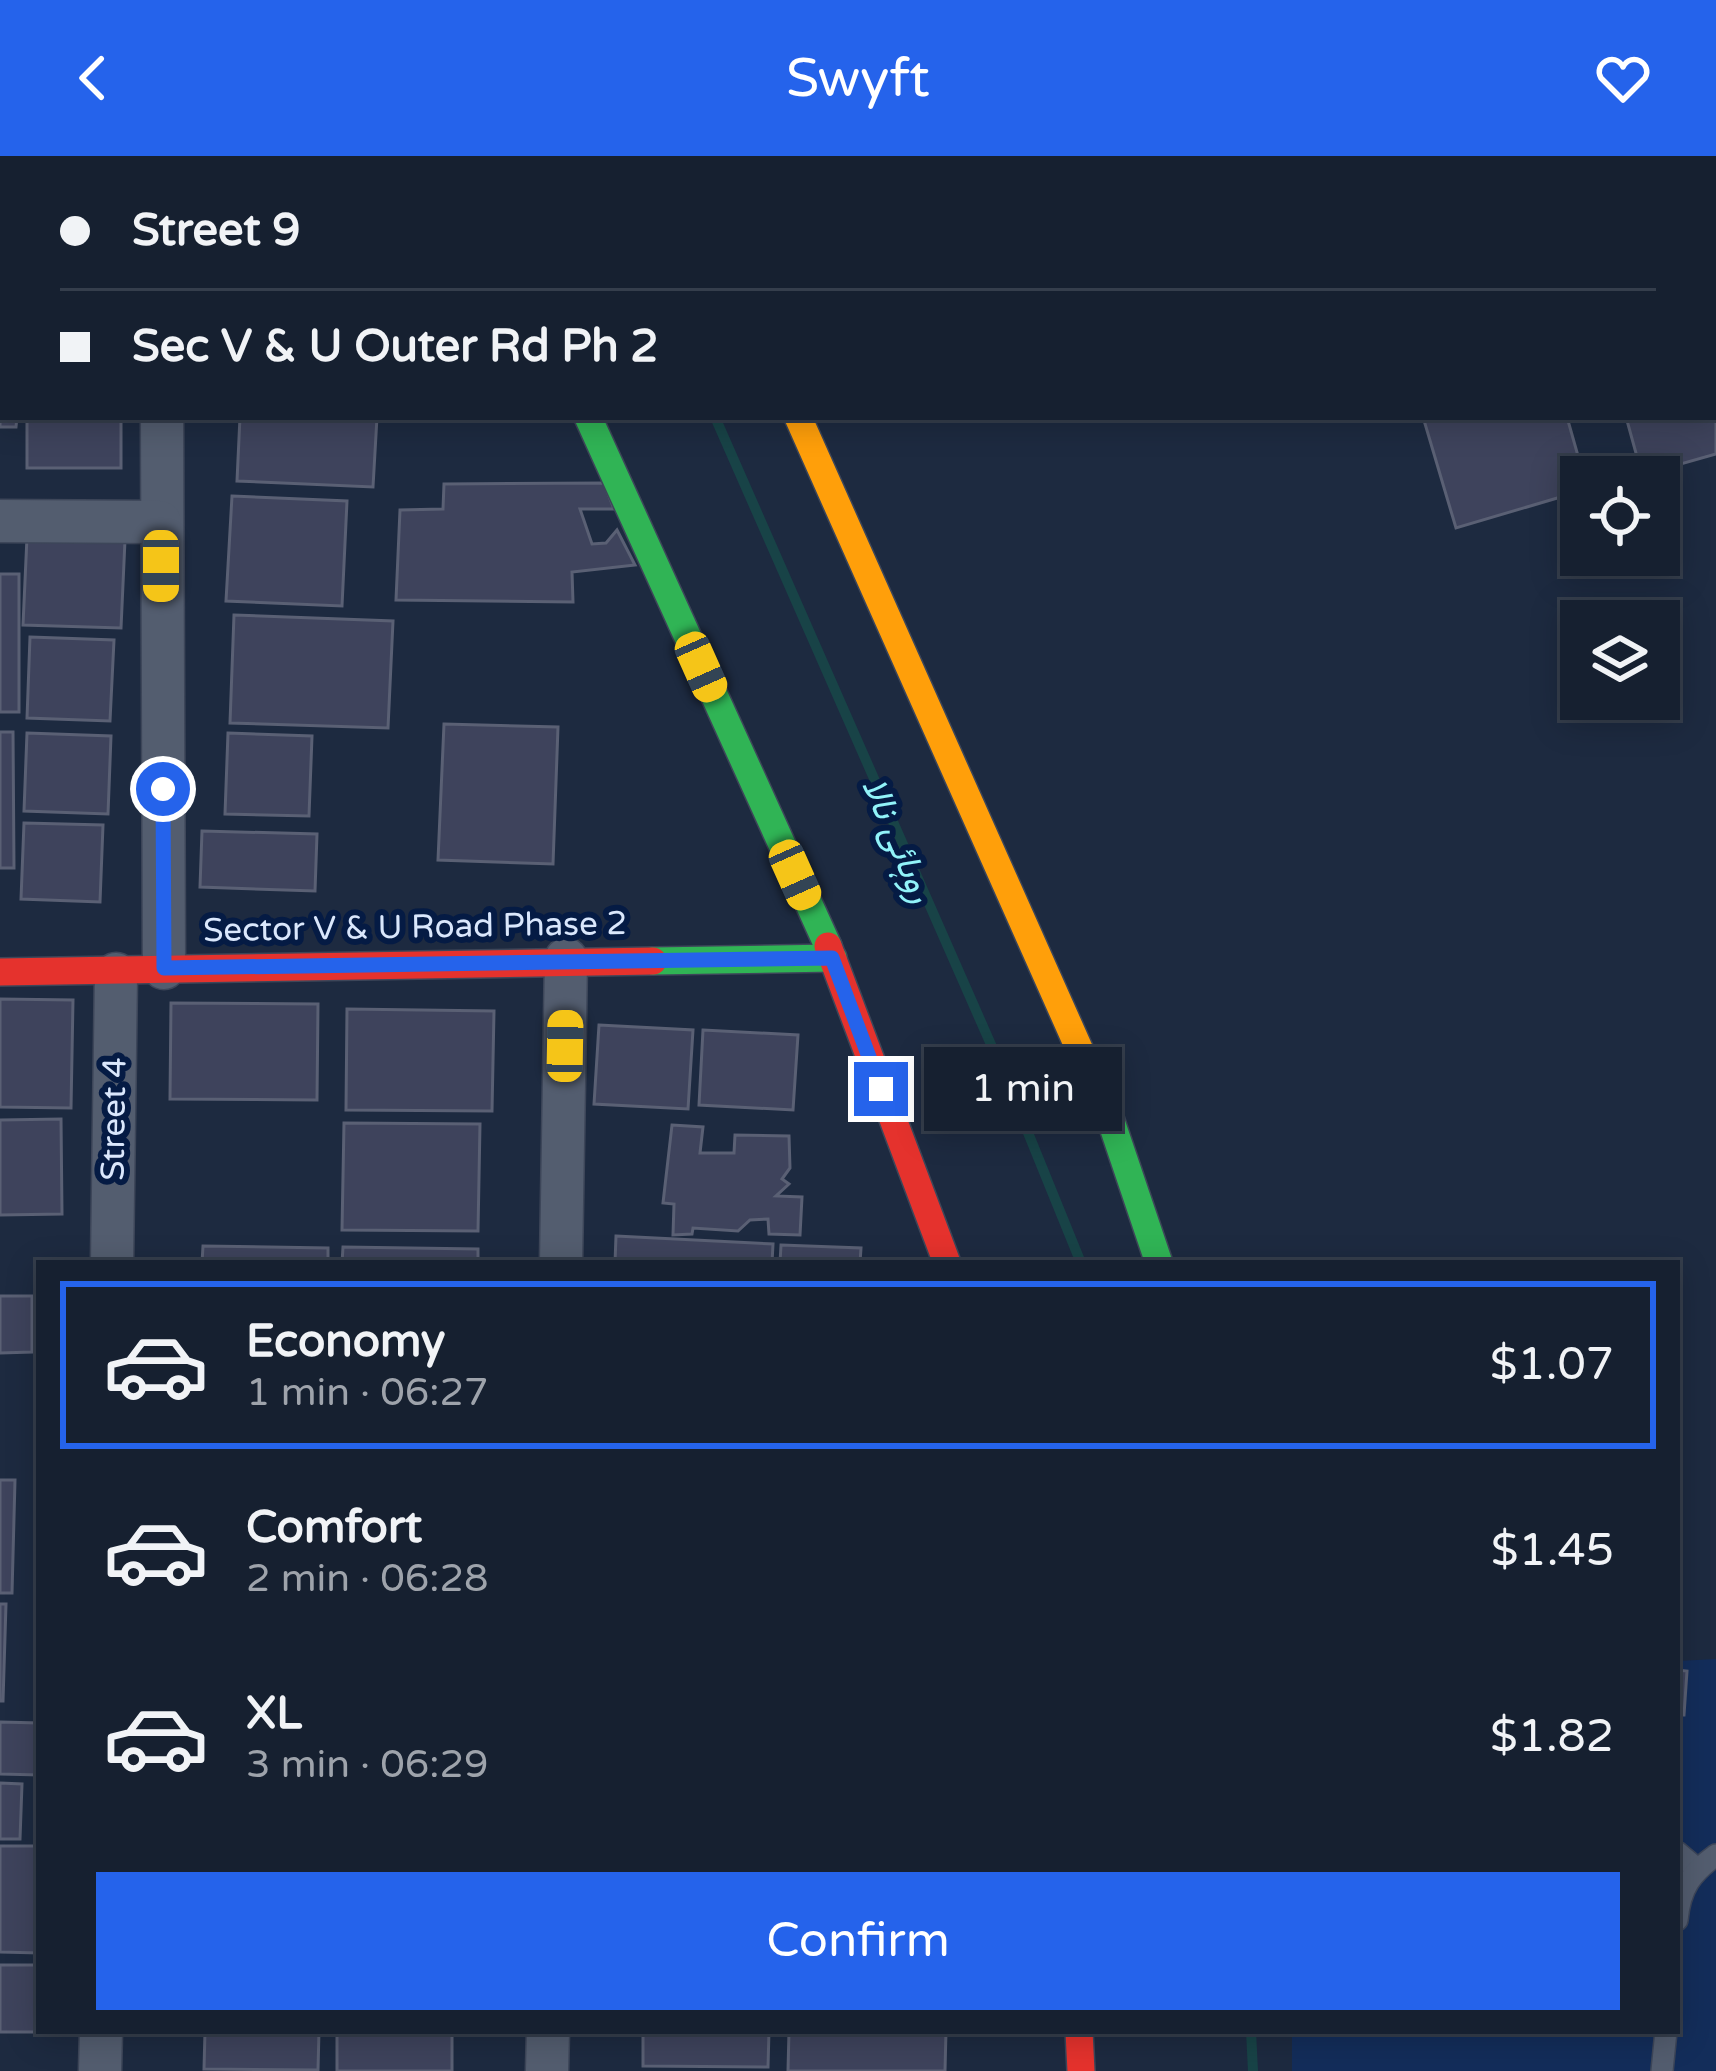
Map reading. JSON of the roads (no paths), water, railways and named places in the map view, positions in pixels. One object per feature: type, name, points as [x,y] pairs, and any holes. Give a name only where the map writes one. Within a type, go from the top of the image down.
[{"type":"street","points":[[162,420],[164,968]]},
{"type":"street","points":[[589,420],[832,958],[945,1260]]},
{"type":"street","points":[[799,420],[1106,1105],[1158,1260]]},
{"type":"street","points":[[0,521],[160,522]]},
{"type":"street","name":"Sector V & U Road Phase 2","points":[[0,972],[116,974],[164,968],[566,959],[832,958]]},
{"type":"street","points":[[561,1260],[566,959]]},
{"type":"street","name":"Street 4","points":[[112,1260],[116,974]]},
{"type":"street","points":[[100,2034],[100,2071]]},
{"type":"street","points":[[548,2034],[548,2071]]},
{"type":"street","points":[[1079,2034],[1081,2071]]},
{"type":"lane","points":[[1680,1855],[1696,1868]]},
{"type":"lane","points":[[1680,1900],[1682,1888],[1696,1868],[1716,1855]]},
{"type":"lane","points":[[1662,2071],[1666,2034]]},
{"type":"waterway","name":"روہائی نالا","points":[[716,420],[1007,1081],[1080,1260]]},
{"type":"waterway","name":"روہائی نالا","points":[[1251,2034],[1253,2071]]}]
